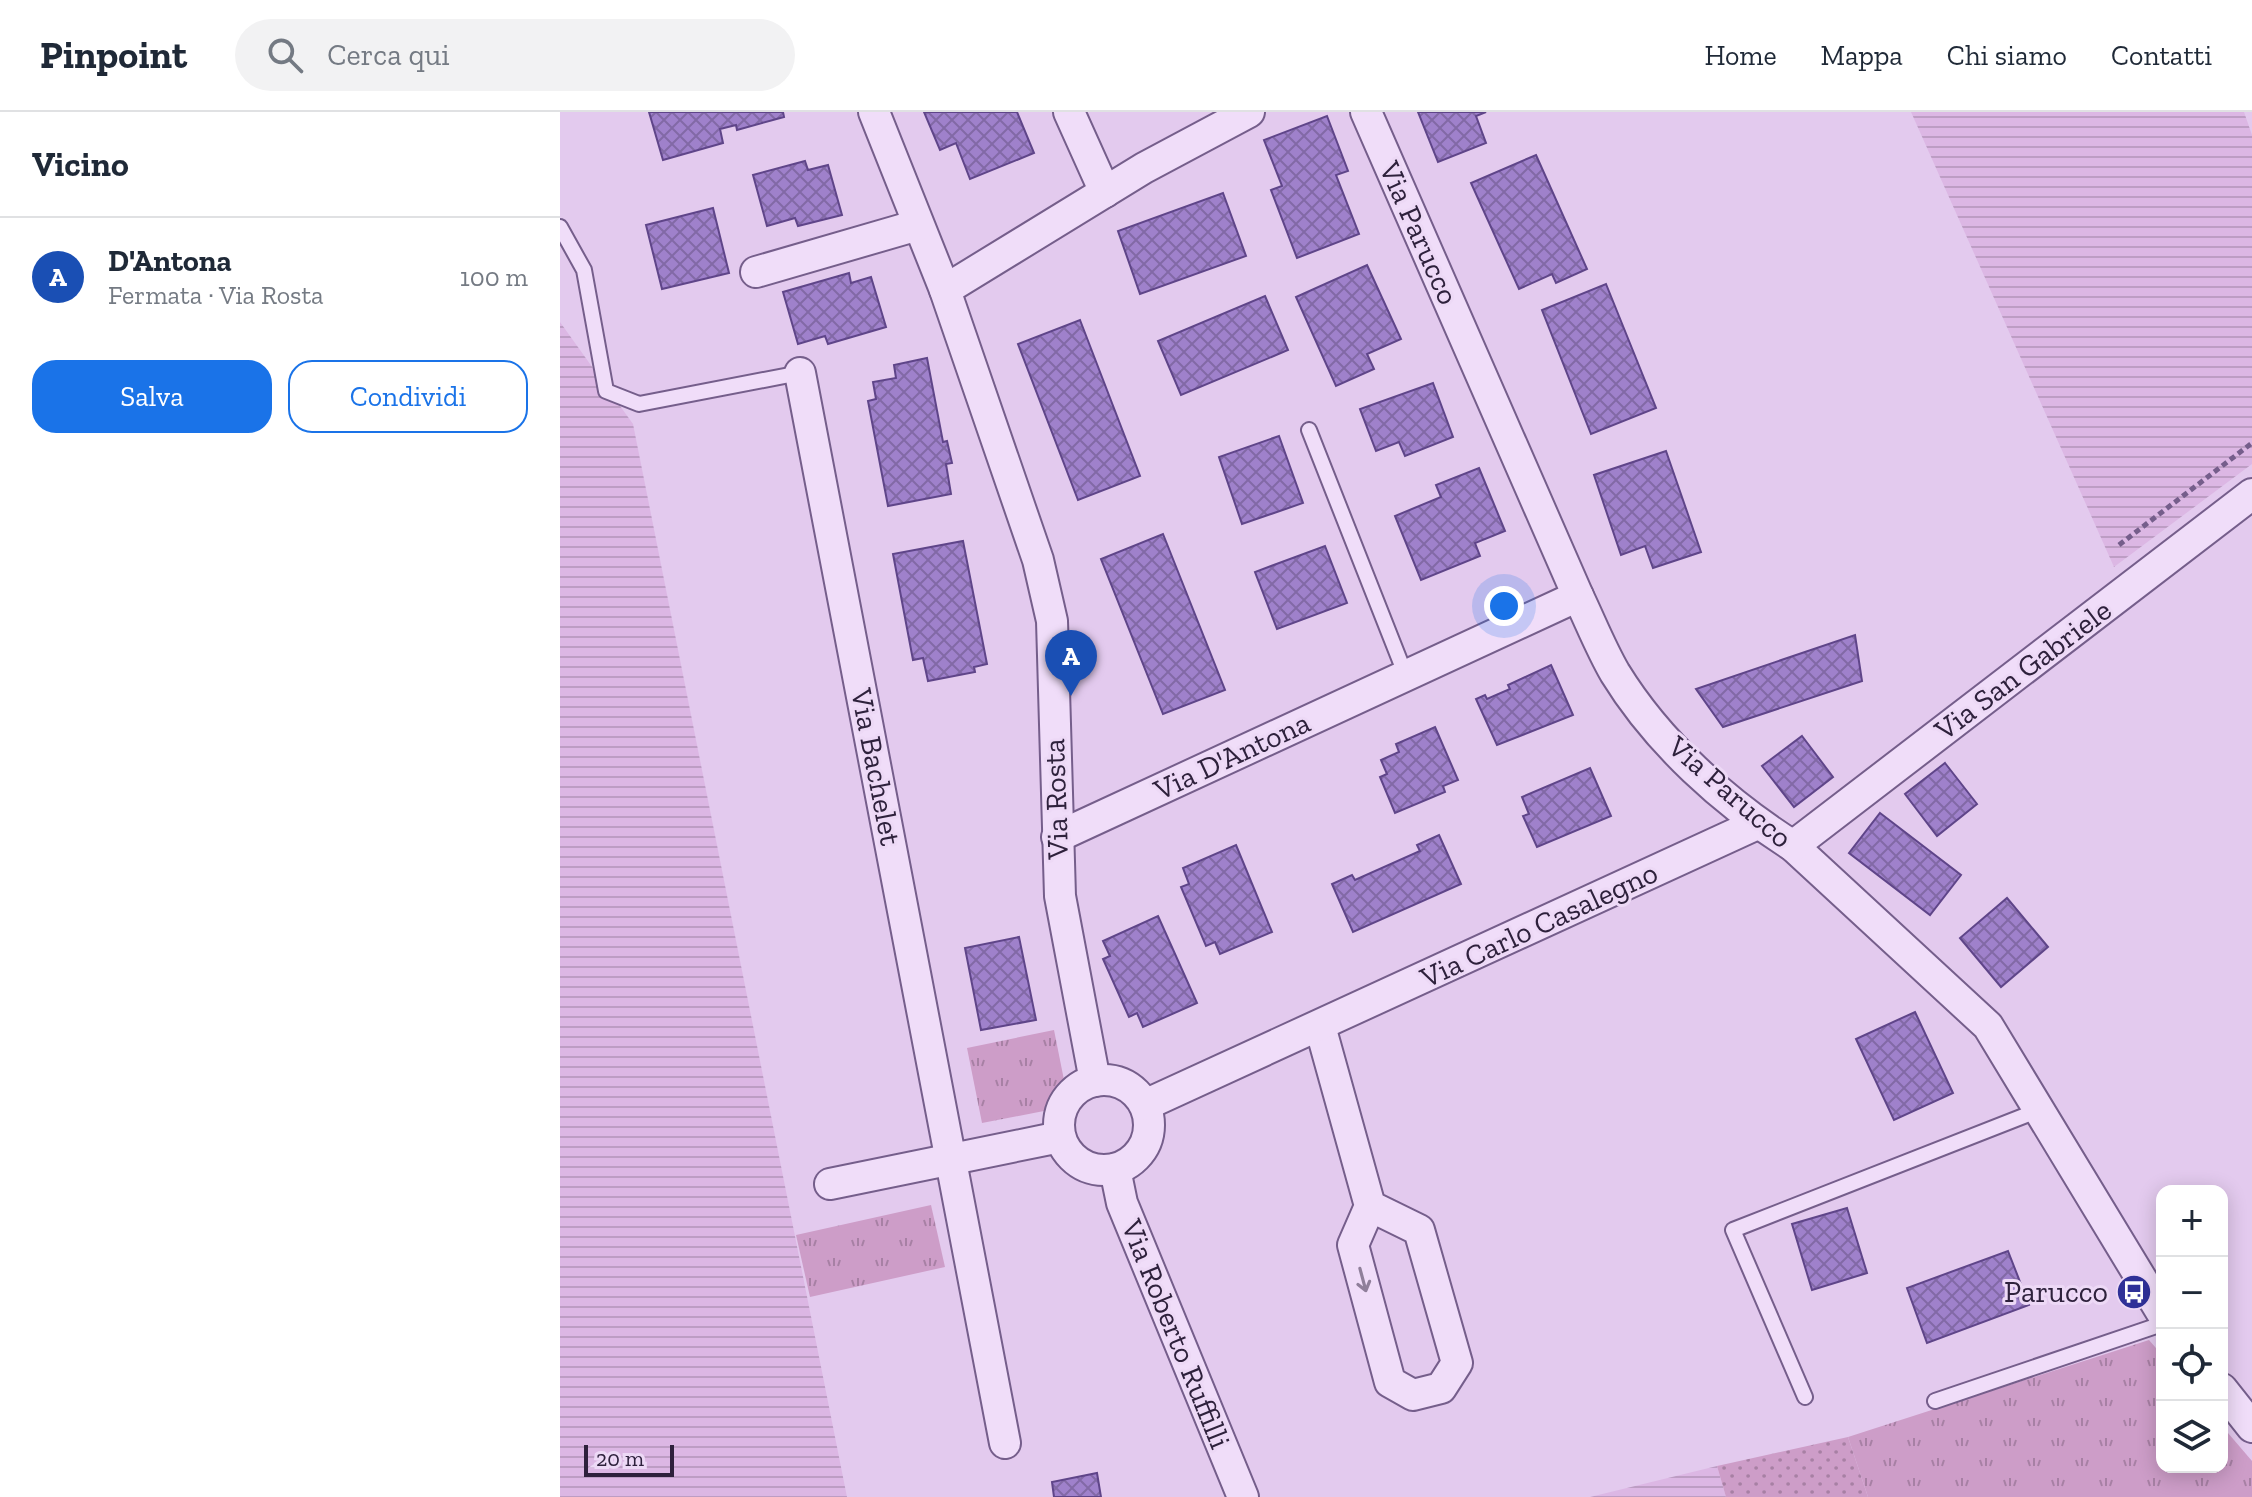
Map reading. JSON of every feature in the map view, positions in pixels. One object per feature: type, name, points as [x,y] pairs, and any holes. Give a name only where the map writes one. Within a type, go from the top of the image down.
[{"type":"street","name":"Via Rosta","points":[[874,112],[945,290],[1038,560],[1052,621],[1060,896],[1095,1081]]},
{"type":"street","points":[[1069,112],[1105,192]]},
{"type":"street","points":[[945,290],[1105,192],[1249,112]]},
{"type":"street","name":"Via Parucco","points":[[1366,112],[1578,596],[1615,673],[1674,749],[1757,824],[1793,846],[1988,1026],[2156,1303]]},
{"type":"street","points":[[756,272],[918,225]]},
{"type":"street","name":"Via Bachelet","points":[[800,373],[1005,1443]]},
{"type":"street","name":"Via San Gabriele","points":[[1793,846],[2252,494]]},
{"type":"street","name":"Via D'Antona","points":[[1057,837],[1578,596]]},
{"type":"street","name":"Via Carlo Casalegno","points":[[1145,1105],[1757,824]]},
{"type":"street","points":[[1320,1026],[1370,1206],[1353,1245],[1390,1382],[1413,1395],[1441,1388],[1457,1363],[1419,1230],[1370,1206]]},
{"type":"street","points":[[1095,1081],[1119,1082],[1145,1105],[1149,1118],[1145,1144],[1138,1156],[1115,1169],[1087,1168],[1065,1150],[1058,1125],[1065,1101],[1073,1092],[1095,1081]]},
{"type":"street","points":[[830,1184],[1060,1137]]},
{"type":"street","name":"Via Roberto Ruffilli","points":[[1115,1169],[1122,1203],[1243,1497]]},
{"type":"street","points":[[2228,1397],[2252,1427]]},
{"type":"lane","points":[[560,227],[584,270],[606,391],[639,404],[800,373]]},
{"type":"lane","points":[[1309,430],[1406,676]]},
{"type":"lane","points":[[1805,1397],[1733,1230],[2039,1110]]},
{"type":"lane","points":[[1935,1401],[2156,1326]]},
{"type":"path","points":[[2119,545],[2252,443]]},
{"type":"shaded area","points":[[1911,112],[2244,112],[2252,135],[2252,464],[2114,567]]},
{"type":"shaded area","points":[[560,322],[633,424],[847,1497],[560,1497]]},
{"type":"shaded area","points":[[1717,1466],[1726,1497],[1590,1497]]},
{"type":"green space","points":[[1054,1030],[1065,1085],[1049,1110],[982,1123],[967,1048]]},
{"type":"green space","points":[[931,1205],[945,1267],[810,1297],[796,1235]]},
{"type":"green space","points":[[2149,1340],[2156,1348],[2156,1473],[2228,1473],[2228,1433],[2252,1461],[2252,1497],[1868,1497],[1848,1437]]},
{"type":"green space","points":[[1848,1437],[1868,1497],[1726,1497],[1717,1466]]},
{"type":"building","points":[[649,112],[783,112],[784,117],[737,130],[736,125],[720,129],[723,143],[663,160]]},
{"type":"building","points":[[924,112],[1017,112],[1034,153],[970,179],[956,143],[940,150]]},
{"type":"building","points":[[1418,112],[1486,112],[1476,116],[1486,143],[1438,162]]},
{"type":"building","points":[[1327,116],[1348,171],[1336,175],[1359,234],[1297,258],[1271,190],[1282,186],[1264,140]]},
{"type":"building","points":[[1536,155],[1587,269],[1556,283],[1552,274],[1519,289],[1471,183]]},
{"type":"building","points":[[805,161],[808,170],[828,165],[842,215],[798,226],[795,218],[767,226],[753,175]]},
{"type":"building","points":[[1223,193],[1246,256],[1140,294],[1118,231]]},
{"type":"building","points":[[713,208],[729,273],[662,289],[646,225]]},
{"type":"building","points":[[1367,265],[1401,339],[1367,354],[1374,369],[1336,386],[1296,297]]},
{"type":"building","points":[[849,273],[851,283],[871,277],[886,327],[828,344],[825,336],[798,344],[783,292]]},
{"type":"building","points":[[1606,284],[1656,408],[1591,434],[1542,310]]},
{"type":"building","points":[[1265,296],[1288,350],[1181,395],[1158,341]]},
{"type":"building","points":[[1080,320],[1140,476],[1078,500],[1018,344]]},
{"type":"building","points":[[927,358],[943,442],[947,441],[952,463],[946,464],[951,494],[888,506],[868,401],[876,399],[873,382],[896,378],[894,365]]},
{"type":"building","points":[[1433,383],[1453,437],[1405,456],[1399,442],[1376,451],[1360,409]]},
{"type":"building","points":[[1279,436],[1303,503],[1242,524],[1219,457]]},
{"type":"building","points":[[1666,451],[1701,552],[1653,568],[1645,546],[1621,555],[1594,475]]},
{"type":"building","points":[[1479,468],[1505,531],[1475,543],[1480,556],[1421,580],[1395,516],[1441,497],[1436,485]]},
{"type":"building","points":[[1163,534],[1225,690],[1163,714],[1101,559]]},
{"type":"building","points":[[963,541],[987,664],[974,667],[975,672],[928,681],[923,658],[913,660],[893,554]]},
{"type":"building","points":[[1325,546],[1347,603],[1277,629],[1255,572]]},
{"type":"building","points":[[1855,635],[1862,681],[1723,727],[1696,689]]},
{"type":"building","points":[[1551,665],[1573,715],[1497,745],[1476,699],[1485,695],[1487,699],[1510,689],[1508,685]]},
{"type":"building","points":[[1435,727],[1458,780],[1443,786],[1445,792],[1395,813],[1380,777],[1387,774],[1381,760],[1399,752],[1396,744]]},
{"type":"building","points":[[1802,736],[1833,777],[1794,807],[1762,766]]},
{"type":"building","points":[[1945,763],[1977,804],[1937,836],[1905,794]]},
{"type":"building","points":[[1590,768],[1611,816],[1537,847],[1523,816],[1529,814],[1522,797]]},
{"type":"building","points":[[1880,813],[1961,875],[1930,915],[1849,853]]},
{"type":"building","points":[[1439,835],[1461,884],[1353,932],[1332,884],[1352,875],[1355,880],[1420,851],[1417,845]]},
{"type":"building","points":[[1236,845],[1272,932],[1220,954],[1215,942],[1206,946],[1181,887],[1189,884],[1183,868]]},
{"type":"building","points":[[2007,898],[2048,947],[2001,987],[1960,938]]},
{"type":"building","points":[[1158,916],[1197,1003],[1143,1027],[1137,1013],[1129,1017],[1103,959],[1110,956],[1103,941]]},
{"type":"building","points":[[1019,937],[1036,1020],[981,1030],[965,948]]},
{"type":"building","points":[[1915,1012],[1953,1093],[1894,1120],[1856,1039]]},
{"type":"building","points":[[1847,1208],[1867,1273],[1812,1290],[1792,1224]]},
{"type":"building","points":[[2008,1251],[2029,1305],[1927,1343],[1907,1288]]},
{"type":"building","points":[[1097,1473],[1101,1497],[1054,1497],[1052,1482]]},
{"type":"place","name":"D'Antona","points":[[1071,696]]},
{"type":"place","name":"Parucco","points":[[2134,1292]]}]
